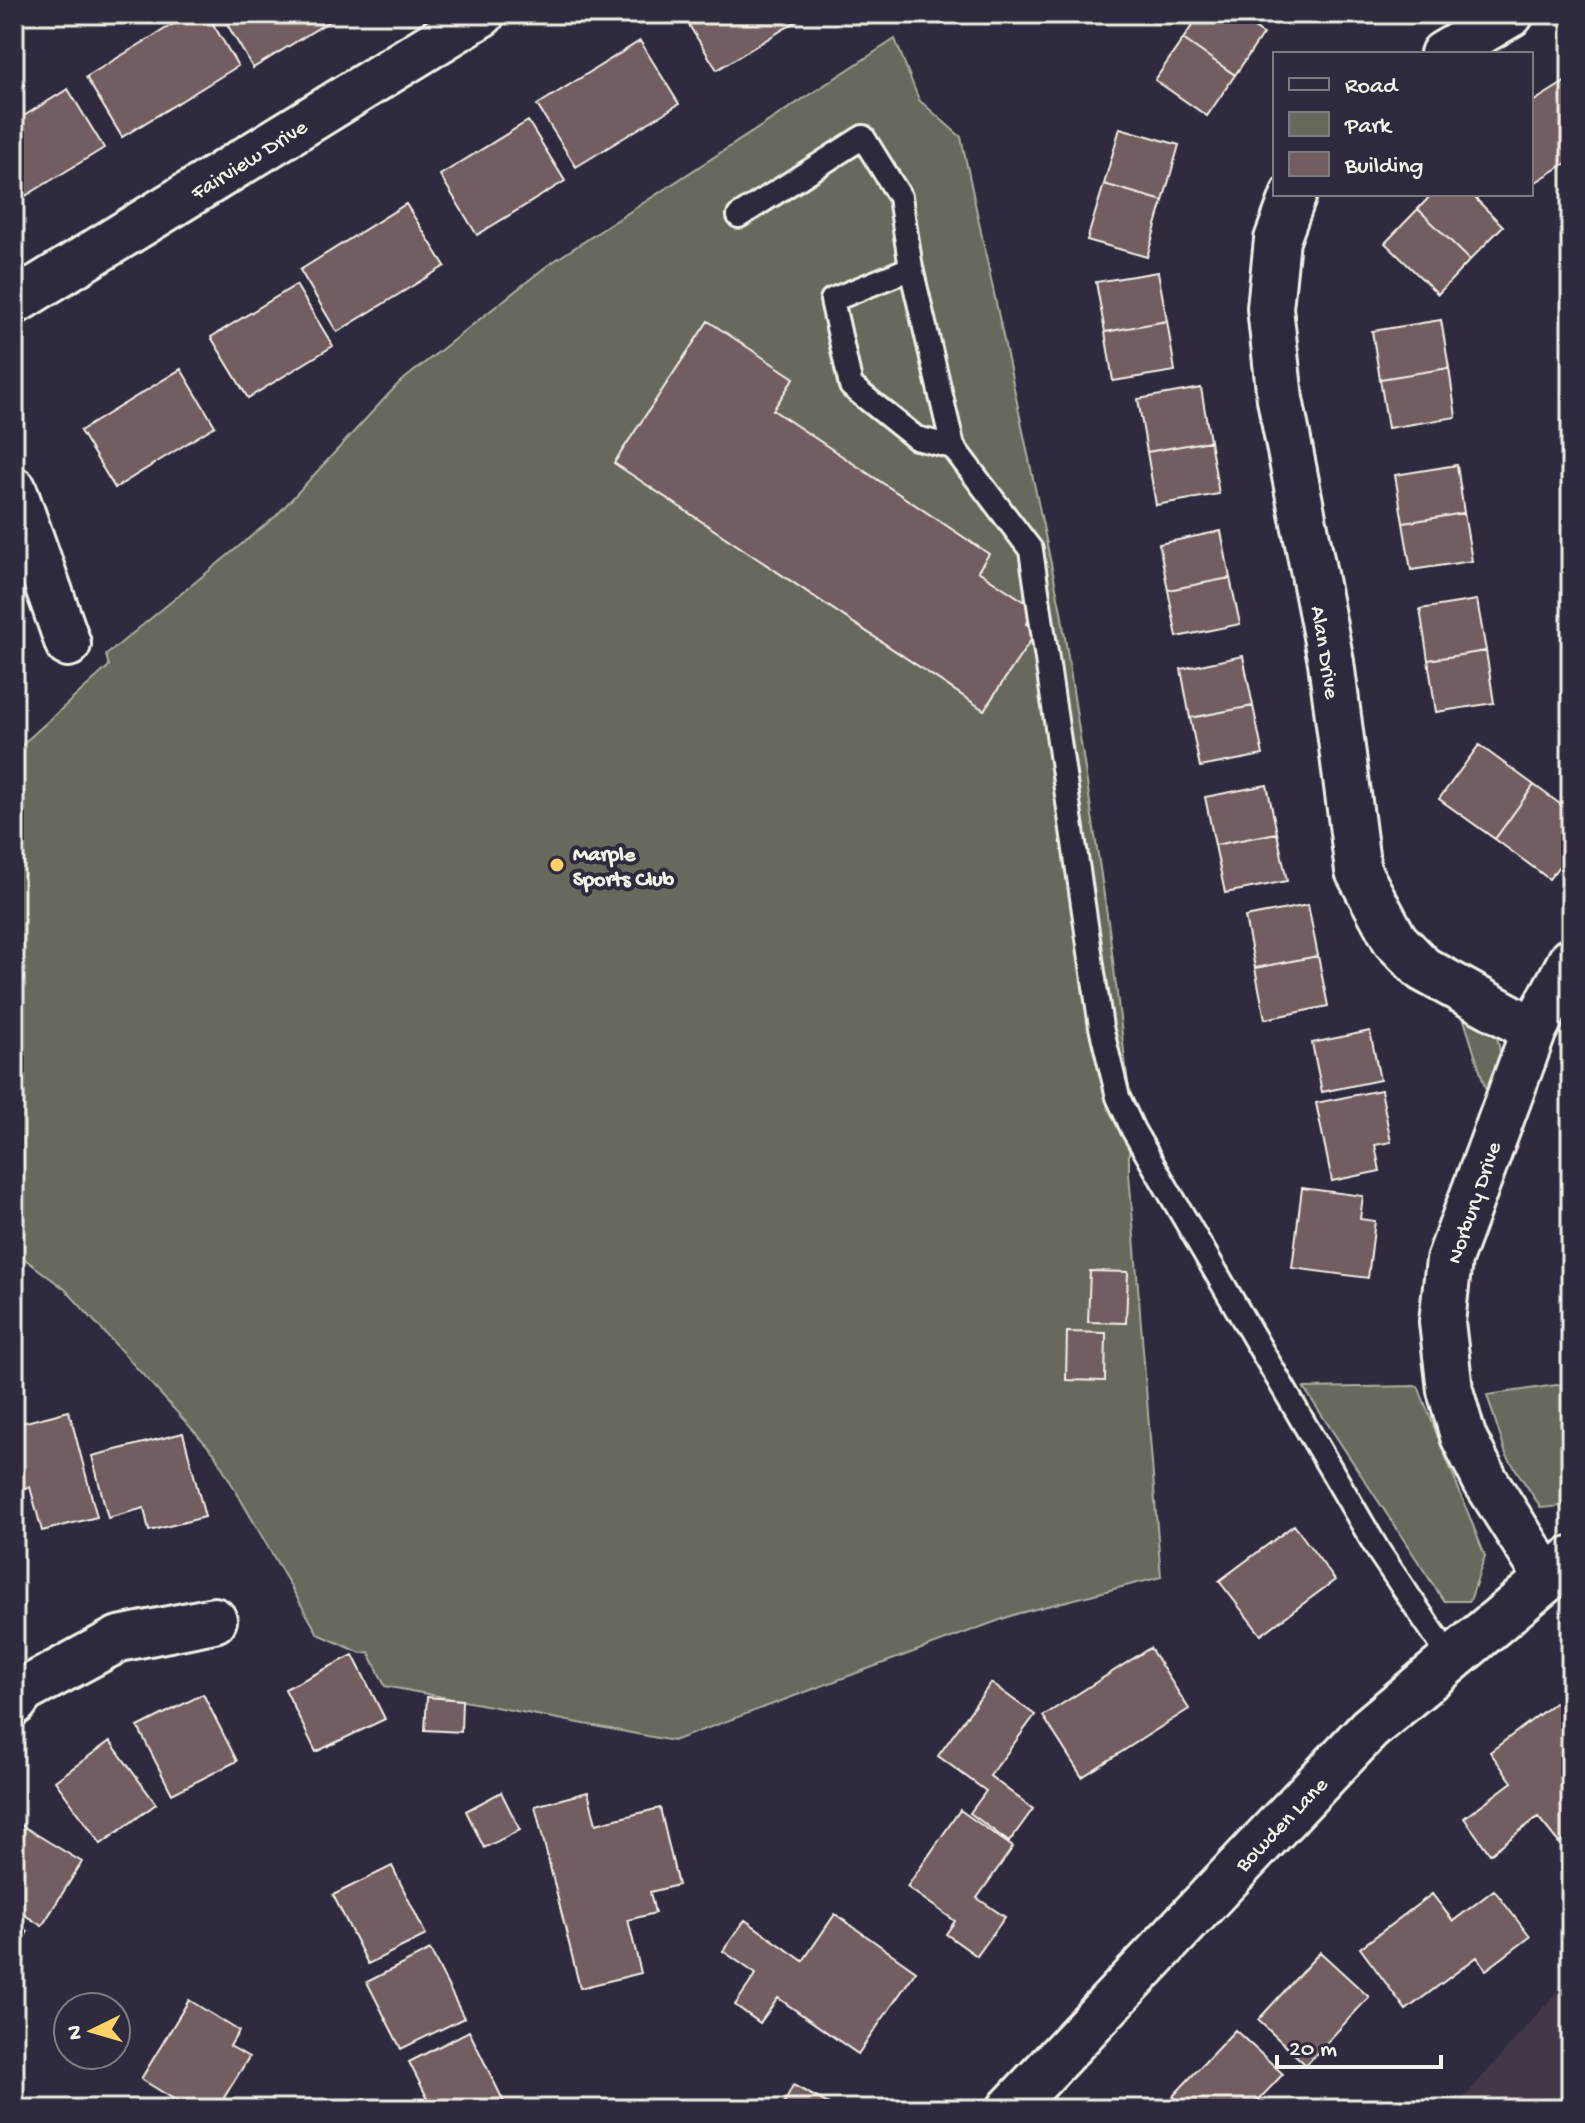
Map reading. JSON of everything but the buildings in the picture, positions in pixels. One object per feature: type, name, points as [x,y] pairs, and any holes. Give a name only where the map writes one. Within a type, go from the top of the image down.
[{"type":"street","name":"Fairview Drive","points":[[14,302],[482,14]]},
{"type":"street","points":[[1446,52],[1511,14]]},
{"type":"street","name":"Alan Drive","points":[[1293,196],[1277,240],[1270,308],[1280,399],[1331,662],[1358,871],[1395,940],[1423,969],[1534,1030]]},
{"type":"street","points":[[14,490],[68,644]]},
{"type":"street","name":"Norbury Drive","points":[[1564,1566],[1485,1480],[1463,1436],[1450,1390],[1442,1322],[1449,1260],[1534,1030],[1571,960]]},
{"type":"street","name":"Bowden Lane","points":[[1010,2109],[1369,1729],[1564,1566]]},
{"type":"street","points":[[14,1703],[23,1691],[119,1639],[214,1620]]},
{"type":"lane","points":[[739,216],[863,137],[900,197],[911,268],[953,447],[1031,550],[1101,1027],[1118,1097],[1379,1552],[1451,1659]]},
{"type":"lane","points":[[911,268],[832,300],[851,386],[916,438],[953,447]]},
{"type":"shaded area","points":[[1571,1976],[1571,2109],[1454,2109]]},
{"type":"green space","name":"Marple Sports Club","points":[[895,39],[919,100],[961,137],[1061,611],[1109,928],[1129,1092],[1129,1173],[1161,1577],[1016,1614],[673,1741],[385,1686],[369,1652],[361,1653],[318,1634],[214,1453],[66,1290],[14,1251],[14,752],[109,666],[106,655],[276,516],[398,384],[548,265]]},
{"type":"green space","points":[[1460,1007],[1495,1027],[1501,1056],[1489,1100]]},
{"type":"green space","points":[[1571,1383],[1571,1505],[1541,1508],[1506,1454],[1487,1395]]},
{"type":"green space","points":[[1418,1386],[1485,1556],[1470,1601],[1444,1601],[1304,1388]]},
{"type":"place","name":"Marple Sports Club","points":[[557,865]]}]
